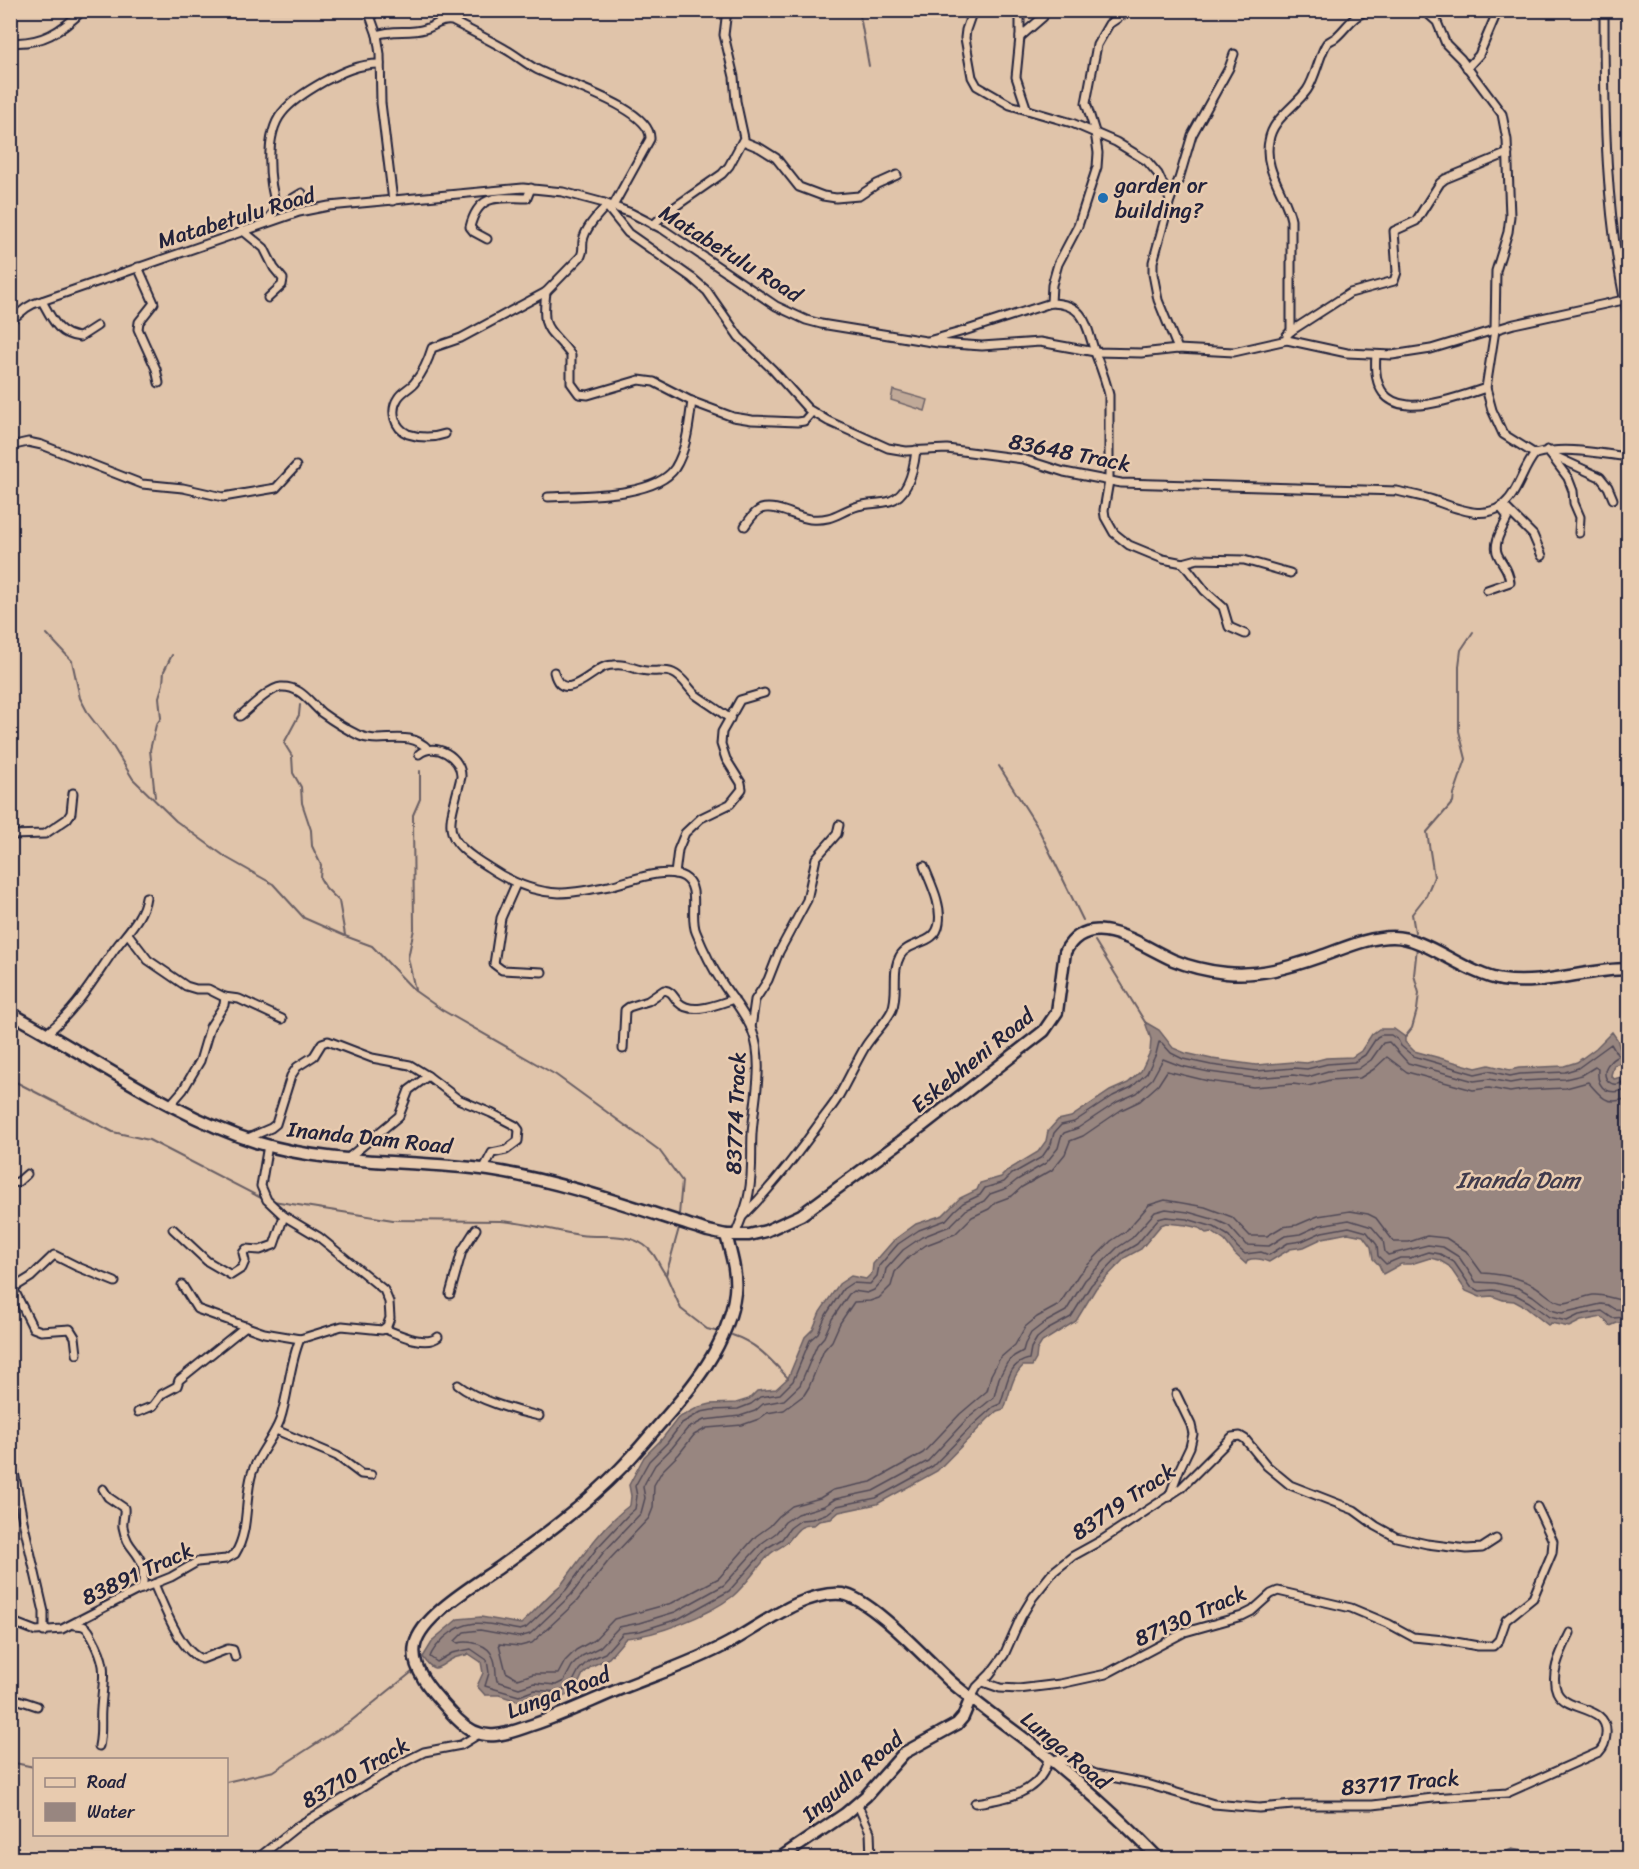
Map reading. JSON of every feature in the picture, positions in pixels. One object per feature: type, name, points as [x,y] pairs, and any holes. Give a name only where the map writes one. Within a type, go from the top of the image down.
[{"type":"street","points":[[10,42],[32,43],[43,40],[83,10]]},
{"type":"street","points":[[368,10],[377,35],[381,103],[393,201]]},
{"type":"street","points":[[653,225],[726,170],[743,141],[734,77],[724,35],[727,10]]},
{"type":"street","points":[[973,10],[965,38],[972,77],[982,90],[1010,105],[1072,123],[1116,142],[1147,161],[1158,174],[1170,200]]},
{"type":"street","points":[[1020,10],[1016,77],[1027,110]]},
{"type":"street","points":[[1051,303],[1052,285],[1058,264],[1078,226],[1096,174],[1098,153],[1095,132],[1086,103],[1097,45],[1108,24],[1130,10]]},
{"type":"street","points":[[1291,331],[1291,220],[1270,163],[1269,138],[1277,123],[1311,84],[1327,43],[1360,14],[1370,10]]},
{"type":"street","points":[[1419,10],[1437,22],[1446,45],[1484,89],[1495,107],[1499,108],[1507,140],[1510,216],[1508,232],[1496,271],[1495,330],[1486,388],[1492,410],[1503,434],[1535,454],[1567,450],[1629,457]]},
{"type":"street","points":[[1467,68],[1479,55],[1498,10]]},
{"type":"street","points":[[1604,10],[1604,125],[1617,254],[1629,316]]},
{"type":"street","points":[[1020,37],[1043,17]]},
{"type":"street","points":[[377,35],[421,30],[446,20],[452,21],[499,46],[537,70],[605,97],[649,129],[650,139],[584,237],[582,256],[546,292],[461,338],[432,348],[428,363],[415,382],[398,399],[394,414],[395,422],[404,432],[423,437],[445,434]]},
{"type":"street","points":[[1178,349],[1158,300],[1153,262],[1170,200],[1192,135],[1229,68],[1234,54]]},
{"type":"street","points":[[277,208],[272,192],[270,168],[274,131],[279,116],[313,88],[340,73],[364,64],[380,64]]},
{"type":"street","points":[[743,141],[776,158],[799,187],[830,198],[859,196],[877,184],[897,176]]},
{"type":"street","points":[[1287,340],[1287,335],[1291,331],[1350,293],[1394,281],[1397,272],[1394,231],[1416,221],[1434,192],[1446,179],[1508,153]]},
{"type":"street","points":[[487,240],[470,227],[477,211],[488,201],[497,197],[527,198],[531,188]]},
{"type":"street","name":"Matabetulu Road","points":[[10,321],[26,308],[42,301],[298,212],[329,206],[531,188],[563,192],[607,205],[653,225],[776,306],[806,320],[923,342],[982,346],[1040,342],[1095,352],[1141,353],[1178,349],[1233,352],[1287,340],[1336,351],[1392,355],[1431,349],[1495,330],[1627,299]]},
{"type":"street","points":[[266,222],[277,208],[302,193]]},
{"type":"street","name":"83648 Track","points":[[607,205],[628,233],[692,278],[706,291],[739,337],[812,412],[888,448],[906,451],[947,449],[1023,459],[1064,472],[1109,481],[1180,486],[1397,491],[1468,512],[1493,512],[1502,507]]},
{"type":"street","points":[[242,231],[264,248],[274,268],[283,279],[282,285],[268,298]]},
{"type":"street","points":[[138,267],[154,303],[139,322],[138,333],[156,369],[159,383]]},
{"type":"street","points":[[546,292],[545,324],[552,335],[572,355],[570,377],[575,391],[583,395],[639,380],[665,386],[692,401],[732,417],[801,422],[812,412]]},
{"type":"street","points":[[42,301],[59,330],[64,333],[80,337],[97,326]]},
{"type":"street","points":[[923,342],[1051,303],[1063,304],[1072,308],[1086,320],[1109,395],[1109,481],[1104,510],[1105,517],[1114,533],[1120,540],[1141,551],[1183,563],[1198,558],[1244,560],[1290,573]]},
{"type":"street","points":[[1376,355],[1380,390],[1394,403],[1431,404],[1486,388]]},
{"type":"street","points":[[548,497],[609,495],[645,486],[670,474],[679,460],[687,437],[692,401]]},
{"type":"street","points":[[10,446],[28,442],[42,445],[142,484],[183,488],[223,497],[276,488],[296,466]]},
{"type":"street","points":[[745,526],[752,515],[761,509],[819,519],[837,517],[861,505],[892,500],[902,493],[907,485],[916,450]]},
{"type":"street","points":[[1547,451],[1600,477],[1608,487],[1613,499]]},
{"type":"street","points":[[1547,451],[1568,478],[1580,517],[1579,532]]},
{"type":"street","points":[[1502,507],[1512,495],[1535,454]]},
{"type":"street","points":[[1502,507],[1533,535],[1542,556]]},
{"type":"street","points":[[1487,590],[1509,582],[1509,570],[1497,552],[1497,542],[1508,517],[1502,507]]},
{"type":"street","points":[[1183,563],[1205,591],[1222,607],[1229,627],[1245,634]]},
{"type":"street","points":[[554,672],[558,681],[570,686],[580,684],[596,671],[613,665],[628,665],[641,670],[669,672],[678,676],[697,695],[730,719]]},
{"type":"street","points":[[240,716],[272,690],[281,687],[293,689],[304,694],[325,715],[363,738],[416,739],[428,749]]},
{"type":"street","points":[[419,754],[434,748],[451,756],[458,763],[461,771],[451,823],[455,842],[468,855],[516,884],[543,891],[561,893],[609,886],[646,876],[675,874],[678,850],[685,833],[701,818],[730,804],[742,789],[741,783],[726,759],[721,744],[722,732],[740,700],[764,693]]},
{"type":"street","points":[[10,835],[45,834],[51,830],[67,819],[71,813],[73,793]]},
{"type":"street","points":[[751,1028],[755,1000],[768,980],[779,951],[807,900],[816,858],[837,834],[839,825]]},
{"type":"street","points":[[741,1218],[800,1153],[837,1098],[869,1040],[888,1016],[894,1004],[898,958],[905,950],[925,942],[936,932],[940,921],[934,892],[924,866]]},
{"type":"street","name":"83774 Track","points":[[675,874],[685,877],[690,882],[693,891],[694,929],[713,969],[751,1028],[756,1050],[757,1087],[749,1196],[741,1218],[730,1235]]},
{"type":"street","points":[[516,884],[501,918],[494,964],[502,970],[542,972]]},
{"type":"street","points":[[47,1034],[66,1017],[128,934],[144,907],[146,897]]},
{"type":"street","name":"Eskebheni Road","points":[[749,1235],[784,1224],[821,1202],[1044,1031],[1056,1012],[1065,952],[1070,943],[1084,933],[1096,930],[1114,933],[1174,960],[1203,969],[1249,974],[1280,970],[1353,945],[1379,938],[1395,937],[1407,939],[1470,970],[1501,980],[1533,981],[1612,969],[1629,969]]},
{"type":"street","points":[[128,934],[148,960],[174,979],[196,989],[208,989],[225,997],[239,999],[282,1019]]},
{"type":"street","points":[[623,1048],[625,1010],[648,1001],[664,990],[670,991],[681,1004],[693,1008],[716,1005],[734,999]]},
{"type":"street","points":[[170,1105],[183,1090],[200,1061],[211,1024],[224,1005],[225,997]]},
{"type":"street","name":"Inanda Dam Road","points":[[10,1013],[170,1105],[268,1145],[319,1155],[483,1170],[535,1179],[730,1235],[749,1235]]},
{"type":"street","points":[[247,1138],[276,1124],[291,1076],[297,1067],[314,1056],[325,1041],[366,1056],[410,1065],[458,1099],[516,1126],[519,1130],[516,1143],[506,1150],[492,1154],[483,1170]]},
{"type":"street","points":[[348,1158],[399,1116],[408,1092],[428,1076]]},
{"type":"street","points":[[268,1145],[262,1190],[267,1200],[284,1216],[319,1237],[384,1290],[390,1312],[389,1323],[385,1329]]},
{"type":"street","points":[[10,1183],[18,1182],[27,1174]]},
{"type":"street","points":[[173,1229],[207,1261],[231,1275],[242,1268],[243,1253],[246,1249],[260,1250],[274,1245],[284,1216]]},
{"type":"street","points":[[450,1294],[462,1251],[476,1229]]},
{"type":"street","points":[[479,1734],[463,1724],[448,1708],[419,1670],[414,1652],[418,1634],[430,1619],[575,1511],[620,1470],[678,1404],[705,1368],[726,1327],[735,1292],[735,1271],[730,1235]]},
{"type":"street","points":[[77,1354],[75,1337],[70,1329],[41,1331],[33,1328],[12,1289],[31,1277],[54,1254],[115,1282]]},
{"type":"street","points":[[182,1285],[197,1309],[264,1332],[300,1339],[342,1326],[385,1329],[425,1342],[433,1341],[438,1337]]},
{"type":"street","points":[[138,1412],[153,1406],[162,1394],[177,1386],[180,1380],[246,1326]]},
{"type":"street","name":"83891 Track","points":[[44,1632],[69,1626],[197,1562],[226,1559],[235,1554],[240,1544],[252,1474],[276,1430],[292,1361],[300,1339]]},
{"type":"street","points":[[458,1385],[489,1400],[539,1416]]},
{"type":"street","points":[[1169,1497],[1179,1468],[1190,1447],[1193,1434],[1176,1394]]},
{"type":"street","points":[[276,1430],[337,1456],[361,1474],[371,1475]]},
{"type":"street","name":"83719 Track","points":[[971,1698],[977,1687],[1004,1655],[1021,1617],[1033,1597],[1053,1572],[1073,1556],[1102,1540],[1181,1488],[1229,1438],[1240,1436],[1245,1439],[1268,1466],[1290,1485],[1354,1510],[1396,1537],[1467,1549],[1482,1548],[1496,1539]]},
{"type":"street","points":[[10,1450],[23,1521],[44,1612],[44,1632],[10,1621]]},
{"type":"street","points":[[103,1489],[108,1497],[124,1508],[125,1534],[144,1567],[141,1589]]},
{"type":"street","name":"87130 Track","points":[[983,1682],[1000,1688],[1019,1689],[1106,1674],[1185,1632],[1242,1616],[1278,1591],[1351,1608],[1413,1637],[1493,1646],[1499,1640],[1506,1620],[1533,1598],[1542,1572],[1552,1553],[1553,1541],[1537,1507]]},
{"type":"street","points":[[154,1584],[190,1652],[202,1659],[228,1648],[233,1650],[235,1657]]},
{"type":"street","name":"Lunga Road","points":[[479,1734],[497,1735],[515,1731],[568,1712],[692,1661],[804,1602],[831,1594],[847,1594],[865,1604],[971,1698],[1050,1760],[1158,1858]]},
{"type":"street","points":[[69,1626],[86,1627],[103,1658],[99,1746]]},
{"type":"street","name":"83717 Track","points":[[1050,1760],[1061,1759],[1096,1774],[1148,1784],[1214,1804],[1250,1808],[1286,1805],[1373,1805],[1507,1793],[1599,1752],[1605,1743],[1606,1730],[1600,1718],[1582,1707],[1565,1701],[1560,1697],[1556,1686],[1557,1665],[1570,1633]]},
{"type":"street","points":[[10,1697],[37,1706]]},
{"type":"street","name":"Ingudla Road","points":[[780,1858],[834,1822],[857,1803],[904,1753],[957,1724],[968,1709],[971,1698]]},
{"type":"street","name":"83710 Track","points":[[258,1858],[298,1826],[404,1762],[424,1752],[461,1745],[479,1734]]},
{"type":"street","points":[[975,1803],[1008,1797],[1024,1791],[1039,1780],[1050,1760]]},
{"type":"street","points":[[857,1803],[870,1832],[871,1858]]},
{"type":"shaded area","points":[[893,390],[928,400],[925,411],[891,400]]},
{"type":"water","name":"Inanda Dam","points":[[1145,1022],[1159,1030],[1173,1048],[1185,1053],[1256,1065],[1307,1063],[1326,1058],[1352,1057],[1361,1051],[1372,1034],[1379,1029],[1394,1029],[1405,1037],[1405,1042],[1414,1051],[1476,1068],[1489,1065],[1510,1070],[1564,1066],[1577,1062],[1612,1032],[1620,1049],[1628,1052],[1628,1061],[1614,1065],[1611,1075],[1614,1079],[1628,1071],[1628,1323],[1617,1323],[1610,1326],[1602,1317],[1581,1321],[1569,1327],[1551,1323],[1548,1325],[1514,1301],[1492,1296],[1480,1297],[1466,1291],[1449,1266],[1430,1258],[1411,1264],[1401,1264],[1383,1274],[1373,1259],[1371,1247],[1363,1236],[1348,1233],[1323,1238],[1304,1247],[1290,1249],[1269,1262],[1253,1259],[1248,1260],[1246,1264],[1225,1241],[1212,1232],[1206,1233],[1199,1228],[1166,1223],[1161,1225],[1141,1249],[1126,1257],[1096,1288],[1076,1321],[1042,1342],[1032,1366],[1023,1366],[1016,1375],[1004,1409],[997,1411],[988,1419],[937,1471],[877,1504],[839,1512],[831,1519],[800,1528],[785,1544],[770,1554],[733,1596],[710,1611],[667,1629],[626,1638],[609,1658],[592,1666],[583,1674],[575,1691],[559,1699],[536,1696],[520,1702],[499,1695],[485,1695],[477,1686],[483,1673],[481,1662],[469,1654],[454,1658],[438,1668],[431,1667],[427,1663],[423,1657],[434,1639],[458,1619],[481,1617],[521,1624],[561,1585],[602,1532],[630,1505],[629,1485],[644,1457],[678,1418],[699,1407],[736,1403],[749,1399],[757,1391],[776,1389],[788,1378],[805,1337],[813,1329],[820,1312],[839,1284],[851,1276],[866,1279],[872,1273],[873,1264],[894,1240],[916,1224],[943,1215],[960,1198],[977,1190],[980,1183],[1001,1177],[1008,1170],[1038,1152],[1046,1141],[1048,1131],[1058,1120],[1071,1117],[1110,1091],[1128,1083],[1141,1071],[1150,1052],[1151,1039]]},
{"type":"water","points":[[1512,1849],[1538,1852],[1553,1858],[1446,1858],[1489,1856]]},
{"type":"waterway","points":[[859,10],[869,66]]},
{"type":"waterway","points":[[1415,932],[1412,914],[1426,896],[1434,877],[1427,832],[1453,802],[1466,759],[1459,731],[1459,666],[1461,650],[1473,632]]},
{"type":"waterway","points":[[47,634],[72,661],[80,698],[133,779],[176,821],[227,858],[273,884],[304,918],[372,946],[415,991],[442,1010],[556,1075],[659,1150],[682,1181],[679,1215]]},
{"type":"waterway","points":[[155,797],[150,750],[156,725],[161,718],[159,697],[164,671],[172,655]]},
{"type":"waterway","points":[[300,705],[299,715],[284,743],[292,756],[293,773],[301,787],[302,803],[311,830],[312,846],[321,865],[320,878],[339,901],[345,935]]},
{"type":"waterway","points":[[999,766],[1037,826],[1083,920]]},
{"type":"waterway","points":[[415,990],[408,958],[414,929],[413,815],[420,799],[420,771]]},
{"type":"waterway","points":[[1095,941],[1145,1022]]},
{"type":"waterway","points":[[1405,1037],[1412,1028],[1417,1010],[1419,993],[1414,975],[1417,947]]},
{"type":"waterway","points":[[10,1079],[113,1132],[149,1140],[265,1200]]},
{"type":"waterway","points":[[273,1201],[393,1220],[501,1221],[580,1235],[629,1238],[648,1248],[666,1275]]},
{"type":"waterway","points":[[679,1228],[666,1275],[681,1309],[707,1329],[719,1332]]},
{"type":"waterway","points":[[732,1335],[756,1347],[788,1378]]},
{"type":"waterway","points":[[228,1782],[274,1771],[351,1721],[412,1672]]},
{"type":"waterway","points":[[10,1762],[33,1767]]},
{"type":"place","name":"garden or building?","points":[[1103,198]]}]
